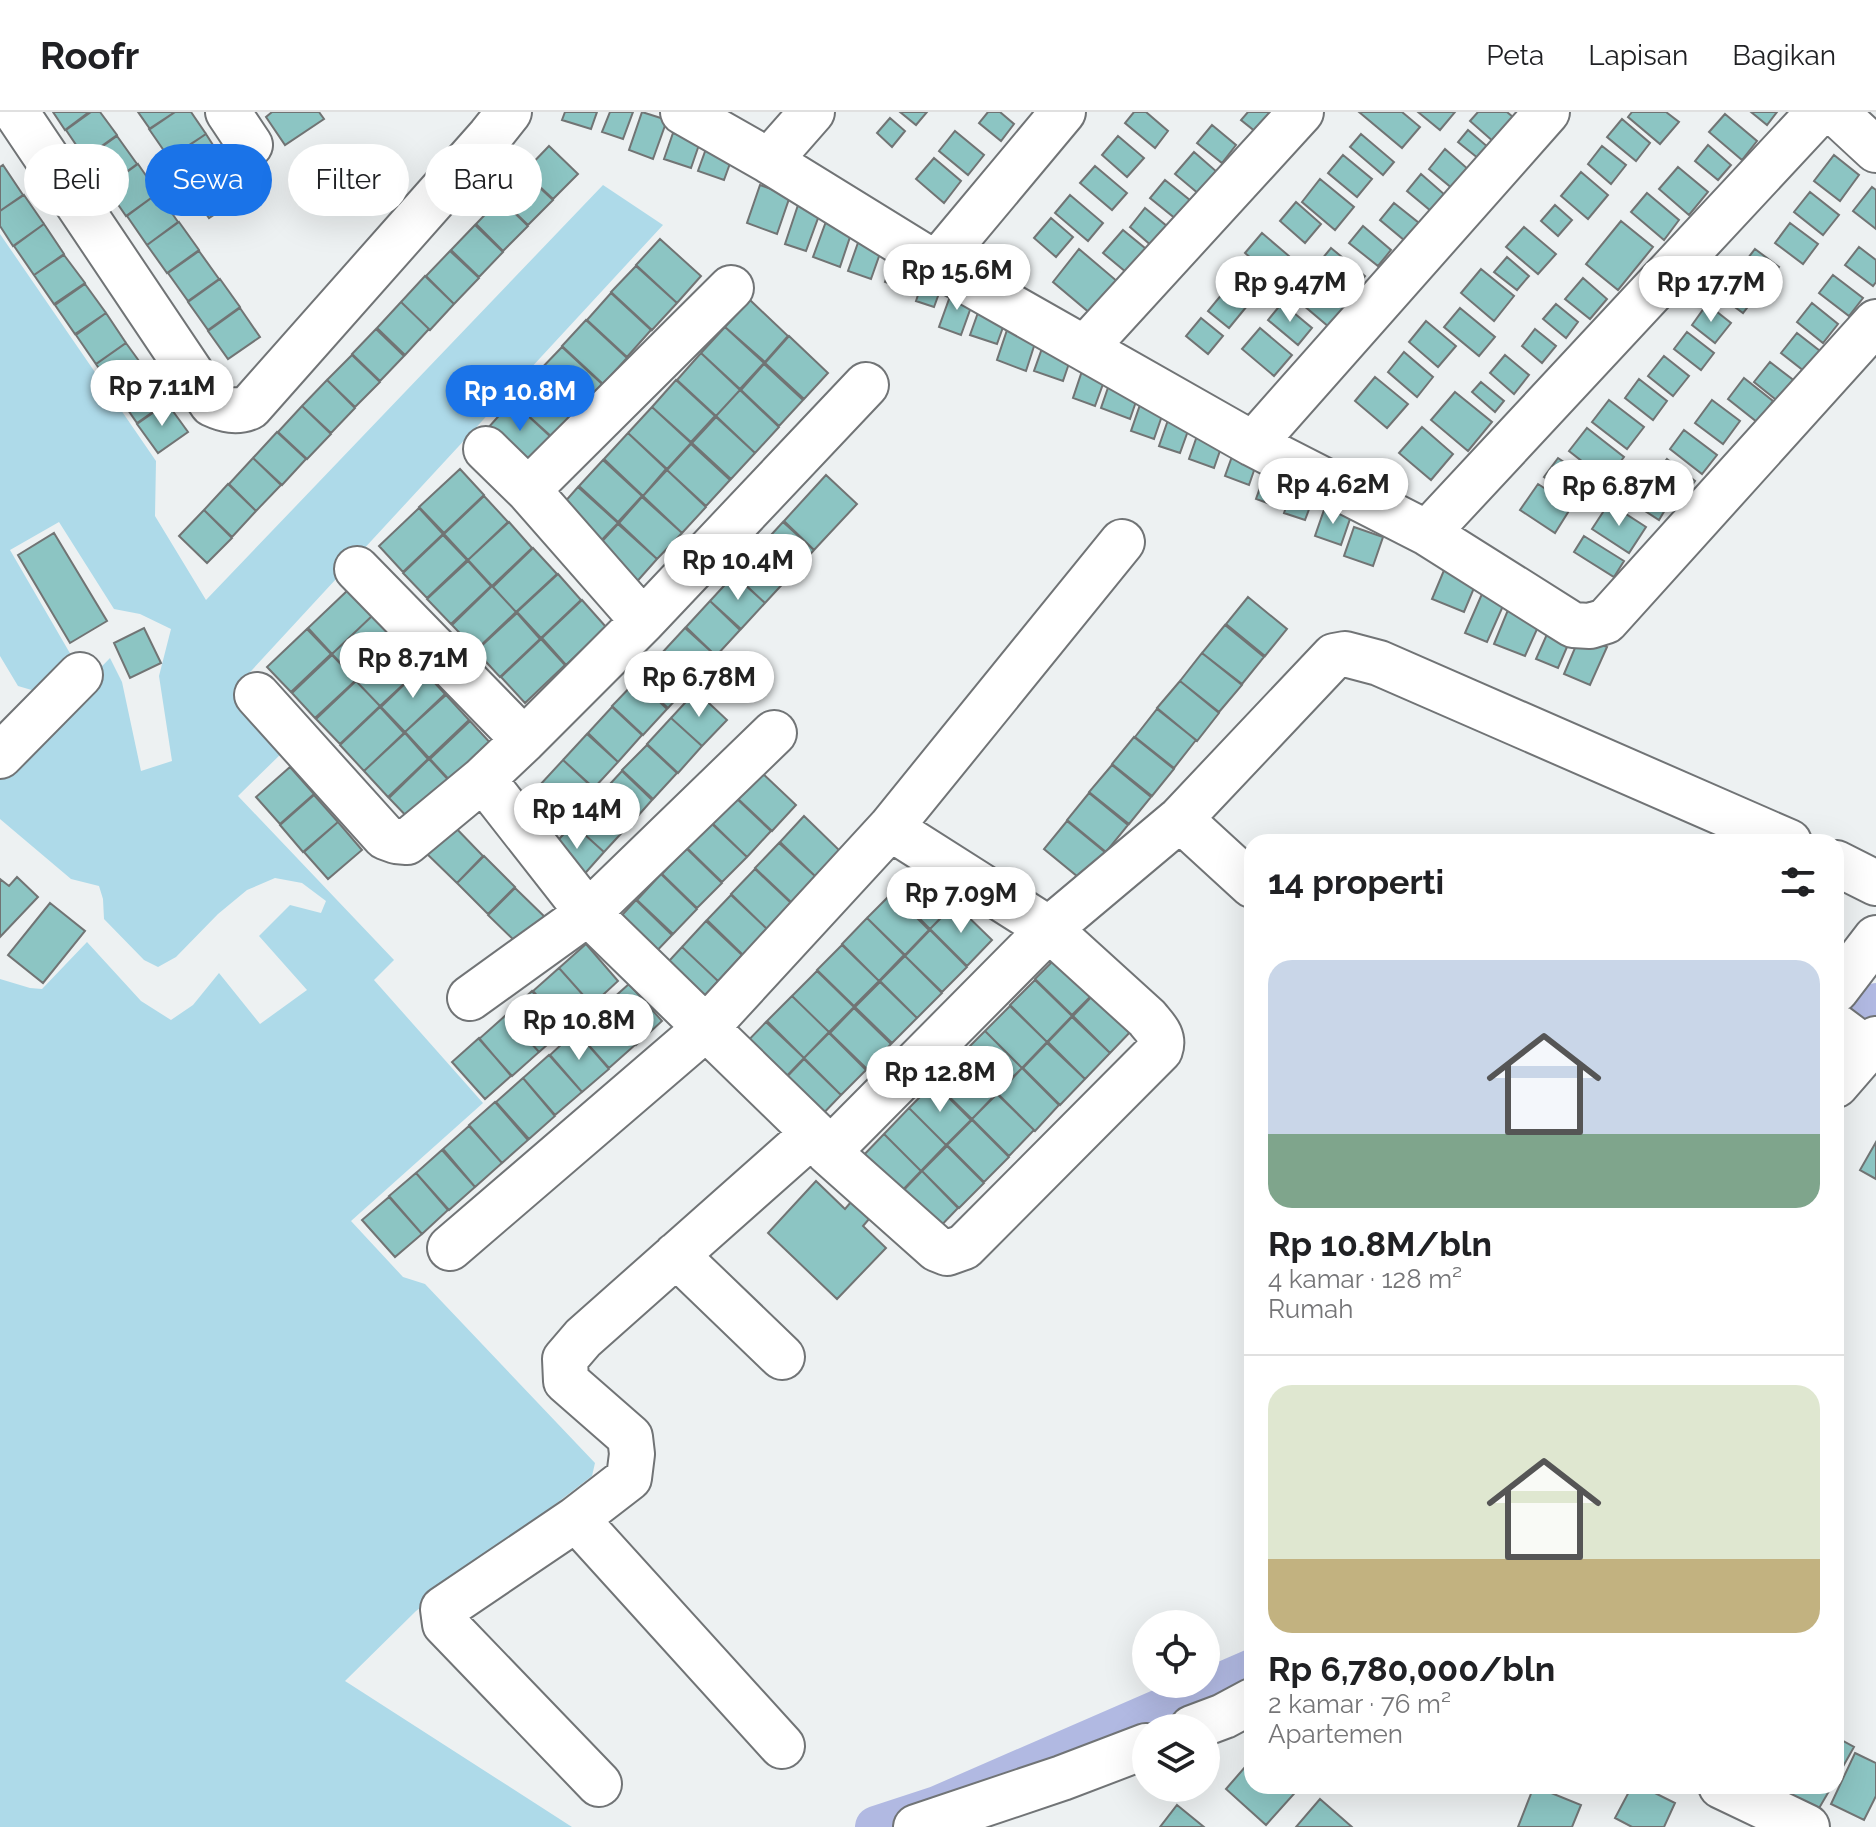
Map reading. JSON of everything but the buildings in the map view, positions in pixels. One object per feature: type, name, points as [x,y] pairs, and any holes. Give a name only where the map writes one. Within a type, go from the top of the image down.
[{"type":"street","points":[[16,112],[212,404],[242,410],[250,407],[509,112]]},
{"type":"street","points":[[683,112],[936,264],[1253,444],[1427,533],[1573,625],[1590,626],[1606,621],[1876,322]]},
{"type":"street","points":[[769,161],[812,112]]},
{"type":"street","points":[[936,264],[1063,112]]},
{"type":"street","points":[[1085,348],[1301,112]]},
{"type":"street","points":[[1253,444],[1547,112]]},
{"type":"street","points":[[1427,533],[1819,112]]},
{"type":"street","points":[[1835,112],[1876,150]]},
{"type":"street","points":[[528,490],[731,288]]},
{"type":"street","points":[[257,695],[385,837],[407,842],[483,779],[524,740],[643,621],[866,385]]},
{"type":"street","points":[[486,449],[528,490],[643,621]]},
{"type":"street","points":[[450,1248],[706,1028],[890,828],[1122,542]]},
{"type":"street","points":[[357,569],[524,740]]},
{"type":"street","points":[[599,1784],[445,1624],[443,1609],[576,1519],[629,1478],[632,1454],[630,1437],[566,1381],[565,1359],[583,1338],[676,1255],[821,1143],[1049,929],[1180,819],[1334,656],[1345,654],[1379,663],[1771,834]]},
{"type":"street","points":[[0,756],[80,675]]},
{"type":"street","points":[[470,998],[588,913],[774,733]]},
{"type":"street","points":[[483,779],[588,913],[821,1143],[937,1249],[947,1253],[964,1247],[1160,1050],[1163,1043],[1147,1018],[1049,929],[890,828]]},
{"type":"street","points":[[1180,819],[1244,878]]},
{"type":"street","points":[[1844,867],[1876,883]]},
{"type":"street","points":[[1844,980],[1876,938]]},
{"type":"street","points":[[1844,1069],[1859,1039]]},
{"type":"street","points":[[676,1255],[782,1357]]},
{"type":"street","points":[[576,1519],[782,1746]]},
{"type":"street","points":[[1220,1718],[1244,1705]]},
{"type":"street","points":[[916,1827],[1132,1751]]},
{"type":"street","points":[[1738,1794],[1807,1827]]},
{"type":"shaded area","points":[[603,185],[663,225],[240,683],[287,748],[238,796],[394,960],[374,980],[483,1103],[351,1221],[403,1277],[425,1284],[595,1463],[592,1476],[416,1611],[345,1681],[572,1827],[0,1827],[0,979],[42,989],[87,942],[141,1001],[171,1020],[193,1005],[219,973],[260,1024],[307,990],[259,936],[290,905],[321,913],[326,901],[302,883],[275,878],[247,890],[218,914],[176,957],[158,967],[144,960],[104,919],[99,886],[71,879],[0,819],[0,771],[110,658],[122,682],[141,771],[172,761],[159,676],[171,629],[140,614],[114,609],[59,522],[10,550],[71,655],[58,674],[35,691],[18,686],[0,656],[0,234],[156,461],[155,516],[206,600]]},
{"type":"waterway","points":[[1844,1045],[1876,1004]]},
{"type":"waterway","points":[[876,1827],[937,1807],[1244,1673]]}]
